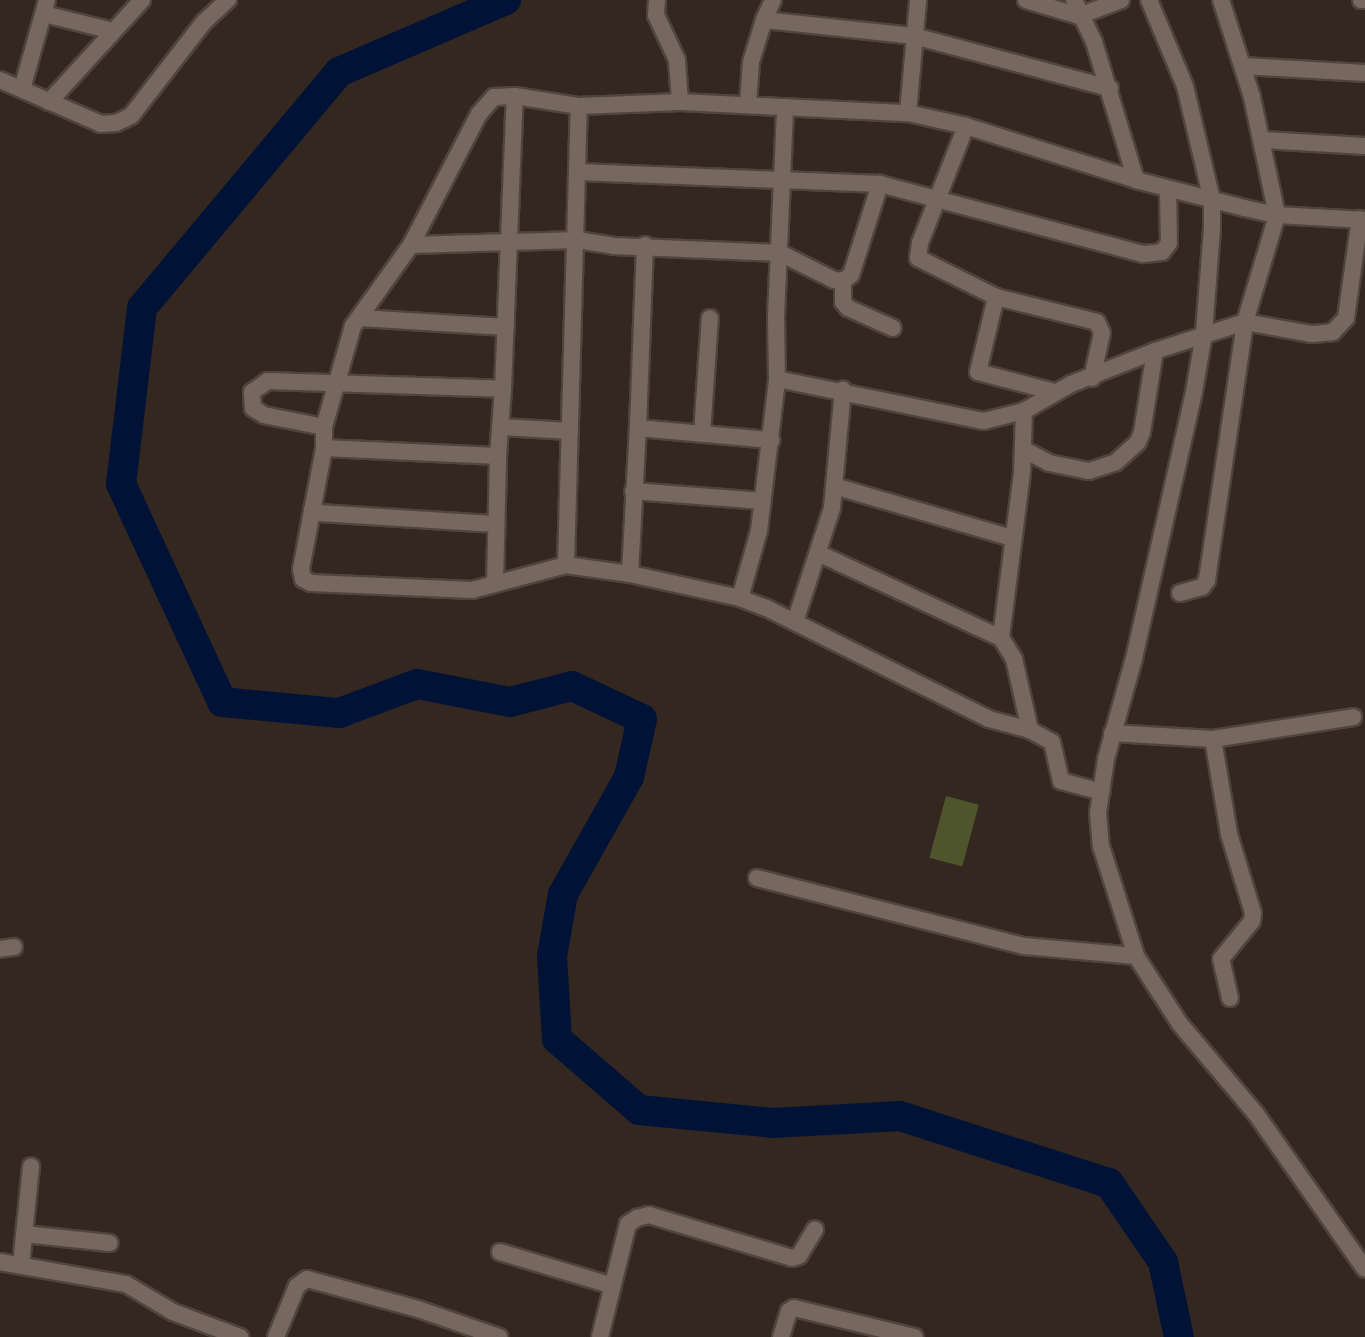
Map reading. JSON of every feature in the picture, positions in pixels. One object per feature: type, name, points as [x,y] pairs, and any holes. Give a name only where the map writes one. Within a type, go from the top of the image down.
[{"type":"street","points":[[49,102],[142,0]]},
{"type":"street","points":[[0,80],[101,124],[125,120],[204,22],[228,0]]},
{"type":"street","points":[[657,0],[656,15],[676,60],[680,102]]},
{"type":"street","points":[[748,104],[751,62],[772,0]]},
{"type":"street","points":[[908,113],[918,0]]},
{"type":"street","points":[[1026,0],[1079,16],[1121,0]]},
{"type":"street","points":[[1074,0],[1079,16],[1094,42],[1110,88],[1136,180]]},
{"type":"street","points":[[1149,0],[1185,86],[1212,200],[1204,334],[1185,442],[1112,734],[1098,813],[1101,846],[1136,956],[1180,1024],[1256,1114],[1365,1269]]},
{"type":"street","points":[[1180,593],[1202,587],[1207,580],[1245,322],[1277,215],[1263,140],[1243,66],[1221,0]]},
{"type":"street","points":[[22,89],[45,7],[113,31]]},
{"type":"street","points":[[764,20],[915,36],[1110,88]]},
{"type":"street","points":[[1243,66],[1365,74]]},
{"type":"street","points":[[495,583],[498,456],[511,239],[515,96]]},
{"type":"street","points":[[777,379],[843,390],[965,419],[984,421],[1024,411],[1055,392],[1155,351],[1245,322],[1312,334],[1333,332],[1346,318],[1362,220],[1277,215],[1212,200],[1136,180],[966,126],[908,113],[680,102],[579,106],[515,96],[494,97],[479,114],[411,245],[380,284],[353,326],[335,381],[324,427],[324,448],[301,569],[303,579],[311,583],[472,590],[566,565],[630,574],[740,598],[795,622],[988,719],[1030,730],[1052,742],[1061,781],[1102,792]]},
{"type":"street","points":[[566,565],[580,172],[579,106]]},
{"type":"street","points":[[740,598],[763,501],[777,379],[786,107]]},
{"type":"street","points":[[966,126],[920,243],[918,258],[996,297],[1102,327],[1092,378]]},
{"type":"street","points":[[1263,140],[1365,146]]},
{"type":"street","points":[[580,172],[783,178],[880,184],[939,197],[1154,254],[1162,252],[1169,243],[1168,189]]},
{"type":"street","points":[[411,245],[511,239],[577,240],[780,253],[834,280],[843,280],[851,276],[880,184]]},
{"type":"street","points":[[630,574],[645,245]]},
{"type":"street","points":[[843,280],[843,302],[848,308],[893,328]]},
{"type":"street","points":[[996,297],[978,372],[1055,392]]},
{"type":"street","points":[[360,318],[506,327]]},
{"type":"street","points":[[702,434],[710,318]]},
{"type":"street","points":[[1024,450],[1049,463],[1089,471],[1116,462],[1138,442],[1142,432],[1155,351]]},
{"type":"street","points":[[324,427],[264,414],[253,408],[252,392],[268,381],[335,381],[503,388]]},
{"type":"street","points":[[795,622],[820,554],[834,486],[843,390]]},
{"type":"street","points":[[1001,638],[1024,450],[1024,411]]},
{"type":"street","points":[[501,427],[570,431]]},
{"type":"street","points":[[638,428],[771,440]]},
{"type":"street","points":[[324,448],[498,456]]},
{"type":"street","points":[[834,486],[1012,538]]},
{"type":"street","points":[[633,491],[763,501]]},
{"type":"street","points":[[312,509],[319,513],[496,524]]},
{"type":"street","points":[[820,554],[1001,638],[1014,659],[1030,730]]},
{"type":"street","points":[[1112,734],[1213,739],[1353,717]]},
{"type":"street","points":[[1213,739],[1229,834],[1253,913],[1247,929],[1221,959],[1230,998]]},
{"type":"street","points":[[757,878],[1002,942],[1071,953],[1136,956]]},
{"type":"street","points":[[21,1265],[31,1167]]},
{"type":"street","points":[[600,1337],[628,1224],[637,1218],[649,1215],[792,1258],[799,1256],[815,1229]]},
{"type":"street","points":[[24,1234],[110,1243]]},
{"type":"street","points":[[500,1252],[613,1286]]},
{"type":"street","points":[[0,1262],[126,1284],[184,1317],[240,1337]]},
{"type":"street","points":[[276,1337],[297,1286],[307,1279],[418,1309],[499,1337]]},
{"type":"street","points":[[781,1337],[789,1311],[794,1308],[915,1337]]},
{"type":"green space","points":[[946,796],[979,805],[962,867],[929,858]]},
{"type":"waterway","points":[[506,0],[339,72],[142,308],[121,484],[222,702],[339,713],[417,684],[510,702],[572,686],[642,719],[629,777],[563,894],[552,956],[557,1039],[639,1110],[773,1123],[900,1116],[1109,1183],[1163,1262],[1179,1337]]}]
